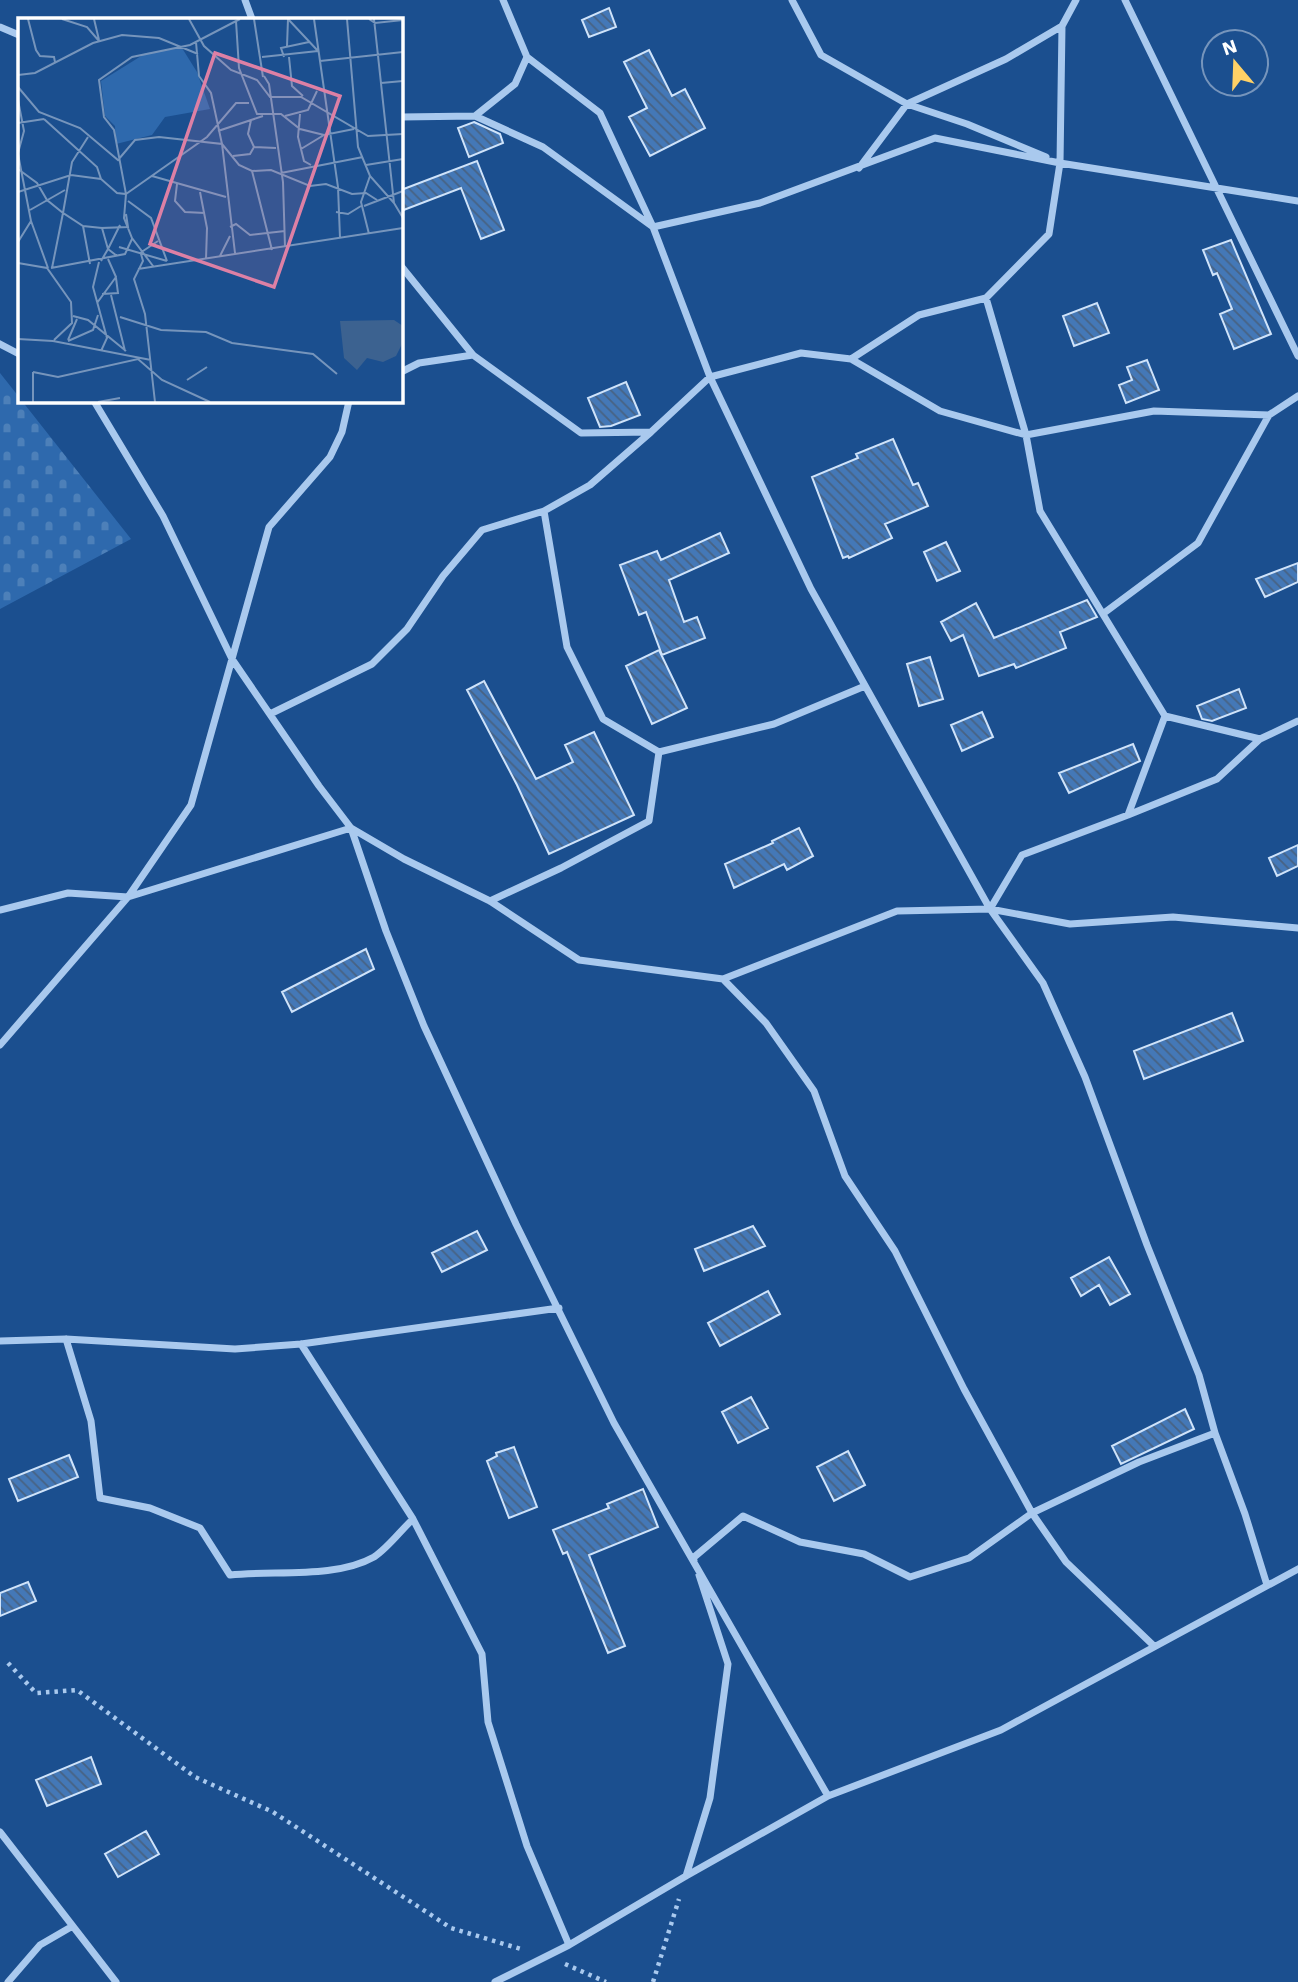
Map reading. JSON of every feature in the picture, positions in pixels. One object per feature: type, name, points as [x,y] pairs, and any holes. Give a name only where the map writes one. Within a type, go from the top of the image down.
[{"type":"street","points":[[245,0],[252,18]]},
{"type":"street","points":[[503,0],[527,57],[600,113],[653,227],[709,377],[793,553],[990,909],[1043,984],[1085,1077],[1199,1376],[1214,1433],[1245,1514],[1267,1585]]},
{"type":"street","points":[[792,0],[821,55],[907,104],[967,124],[1060,163]]},
{"type":"street","points":[[851,359],[919,316],[986,298],[1049,234],[1060,163],[1062,26],[1076,0]]},
{"type":"street","points":[[1125,0],[1214,188],[1298,356]]},
{"type":"street","points":[[859,168],[907,104],[1006,59],[1062,26]]},
{"type":"street","points":[[0,27],[18,35]]},
{"type":"street","points":[[475,116],[515,84],[527,57]]},
{"type":"street","points":[[402,117],[475,116],[542,147],[653,227],[760,203],[934,138],[1060,163],[1298,201]]},
{"type":"street","points":[[403,269],[473,355],[581,433],[651,432]]},
{"type":"street","points":[[986,298],[1026,435],[1041,511],[1165,716],[1260,739]]},
{"type":"street","points":[[0,344],[18,353]]},
{"type":"street","points":[[270,714],[372,664],[407,629],[443,576],[482,530],[544,511],[590,485],[709,377],[801,353],[851,359],[940,411],[1026,435],[1154,411],[1269,415]]},
{"type":"street","points":[[402,372],[419,363],[473,355]]},
{"type":"street","points":[[1104,612],[1198,543],[1269,415],[1298,396]]},
{"type":"street","points":[[95,402],[163,516],[232,659],[351,828],[386,931],[424,1026],[516,1224],[614,1423],[828,1796]]},
{"type":"street","points":[[0,1045],[128,897],[191,805],[270,527],[330,457],[342,432],[349,402]]},
{"type":"street","points":[[544,511],[567,647],[603,719],[659,752],[774,724],[865,686]]},
{"type":"street","points":[[1128,816],[1165,716]]},
{"type":"street","points":[[990,909],[1022,855],[1128,816],[1217,779],[1260,739],[1298,721]]},
{"type":"street","points":[[490,901],[561,868],[649,821],[659,752]]},
{"type":"street","points":[[0,910],[68,893],[128,897],[351,828],[404,859],[490,901],[579,960],[723,979],[897,911],[990,909],[1070,924],[1173,917],[1298,928]]},
{"type":"street","points":[[723,979],[766,1024],[814,1091],[845,1176],[895,1251],[964,1389],[1032,1513],[1066,1562],[1154,1646]]},
{"type":"street","points":[[0,1341],[66,1339],[235,1349],[301,1344],[559,1308]]},
{"type":"street","points":[[66,1339],[91,1421],[100,1498],[150,1508],[200,1528],[230,1575],[330,1572],[375,1556],[413,1519]]},
{"type":"street","points":[[301,1344],[413,1519],[482,1654],[488,1722],[527,1846],[569,1945]]},
{"type":"street","points":[[693,1558],[743,1516],[800,1542],[863,1554],[910,1577],[969,1558],[1032,1513],[1139,1462],[1214,1433]]},
{"type":"street","points":[[686,1876],[710,1798],[728,1664],[693,1558]]},
{"type":"street","points":[[495,1982],[569,1945],[828,1796],[1001,1730],[1298,1569]]},
{"type":"street","points":[[0,1832],[116,1982]]},
{"type":"street","points":[[8,1982],[40,1945],[71,1927]]},
{"type":"path","points":[[8,1662],[36,1693],[76,1689],[195,1777],[273,1812],[451,1928],[547,1956],[606,1982]]},
{"type":"path","points":[[653,1982],[686,1876]]},
{"type":"green space","points":[[0,373],[18,396],[18,402],[23,402],[131,539],[0,609]]},
{"type":"building","points":[[609,8],[616,27],[589,37],[582,20]]},
{"type":"building","points":[[649,50],[672,96],[685,89],[705,128],[650,156],[629,117],[647,108],[624,62]]},
{"type":"building","points":[[474,122],[500,134],[503,143],[469,157],[458,128]]},
{"type":"building","points":[[477,161],[504,230],[481,239],[461,188],[402,211],[402,190]]},
{"type":"building","points":[[1231,240],[1271,334],[1234,349],[1220,314],[1232,309],[1217,273],[1213,275],[1203,250]]},
{"type":"building","points":[[1097,303],[1109,333],[1074,346],[1063,316]]},
{"type":"building","points":[[1147,360],[1159,390],[1126,403],[1119,385],[1132,380],[1127,367]]},
{"type":"building","points":[[626,382],[640,415],[611,426],[600,427],[588,398]]},
{"type":"building","points":[[893,439],[913,485],[918,483],[928,506],[885,524],[892,538],[849,558],[843,558],[812,477],[858,458],[856,454]]},
{"type":"building","points":[[720,533],[729,553],[669,580],[684,622],[697,617],[705,638],[662,655],[646,612],[639,615],[620,565],[657,551],[661,560]]},
{"type":"building","points":[[946,542],[960,571],[937,581],[924,552]]},
{"type":"building","points":[[1298,563],[1298,582],[1265,597],[1256,579]]},
{"type":"building","points":[[1087,600],[1097,617],[1060,632],[1066,648],[1016,668],[1014,664],[979,676],[963,635],[951,641],[941,622],[976,603],[994,638]]},
{"type":"building","points":[[659,650],[687,708],[652,724],[626,666]]},
{"type":"building","points":[[930,657],[943,699],[919,706],[907,664]]},
{"type":"building","points":[[484,681],[536,779],[573,762],[565,745],[594,732],[634,815],[549,854],[517,785],[467,690]]},
{"type":"building","points":[[1239,689],[1246,708],[1212,721],[1202,719],[1197,706]]},
{"type":"building","points":[[982,712],[993,737],[962,751],[951,725]]},
{"type":"building","points":[[1133,744],[1140,761],[1069,793],[1059,773]]},
{"type":"building","points":[[799,828],[813,856],[787,870],[784,864],[734,888],[725,864],[773,843],[772,841]]},
{"type":"building","points":[[1298,845],[1298,866],[1277,876],[1269,858]]},
{"type":"building","points":[[366,949],[374,969],[292,1012],[282,992]]},
{"type":"building","points":[[1232,1013],[1243,1041],[1144,1079],[1134,1051]]},
{"type":"building","points":[[753,1226],[765,1246],[704,1271],[695,1249]]},
{"type":"building","points":[[477,1231],[487,1250],[442,1272],[432,1253]]},
{"type":"building","points":[[1109,1257],[1130,1294],[1110,1305],[1099,1285],[1081,1296],[1071,1278]]},
{"type":"building","points":[[768,1291],[780,1314],[720,1346],[708,1323]]},
{"type":"building","points":[[751,1397],[768,1428],[738,1443],[722,1412]]},
{"type":"building","points":[[1185,1409],[1194,1429],[1121,1464],[1112,1446]]},
{"type":"building","points":[[514,1447],[537,1507],[509,1518],[487,1461],[497,1456],[496,1453]]},
{"type":"building","points":[[848,1451],[865,1485],[834,1501],[817,1467]]},
{"type":"building","points":[[69,1455],[78,1477],[18,1501],[9,1479]]},
{"type":"building","points":[[643,1489],[658,1527],[589,1555],[625,1646],[608,1653],[567,1552],[563,1554],[553,1530],[609,1508],[607,1504]]},
{"type":"building","points":[[28,1582],[36,1601],[0,1616],[0,1593]]},
{"type":"building","points":[[91,1757],[101,1784],[47,1806],[36,1780]]},
{"type":"building","points":[[146,1831],[159,1854],[118,1877],[105,1854]]}]
